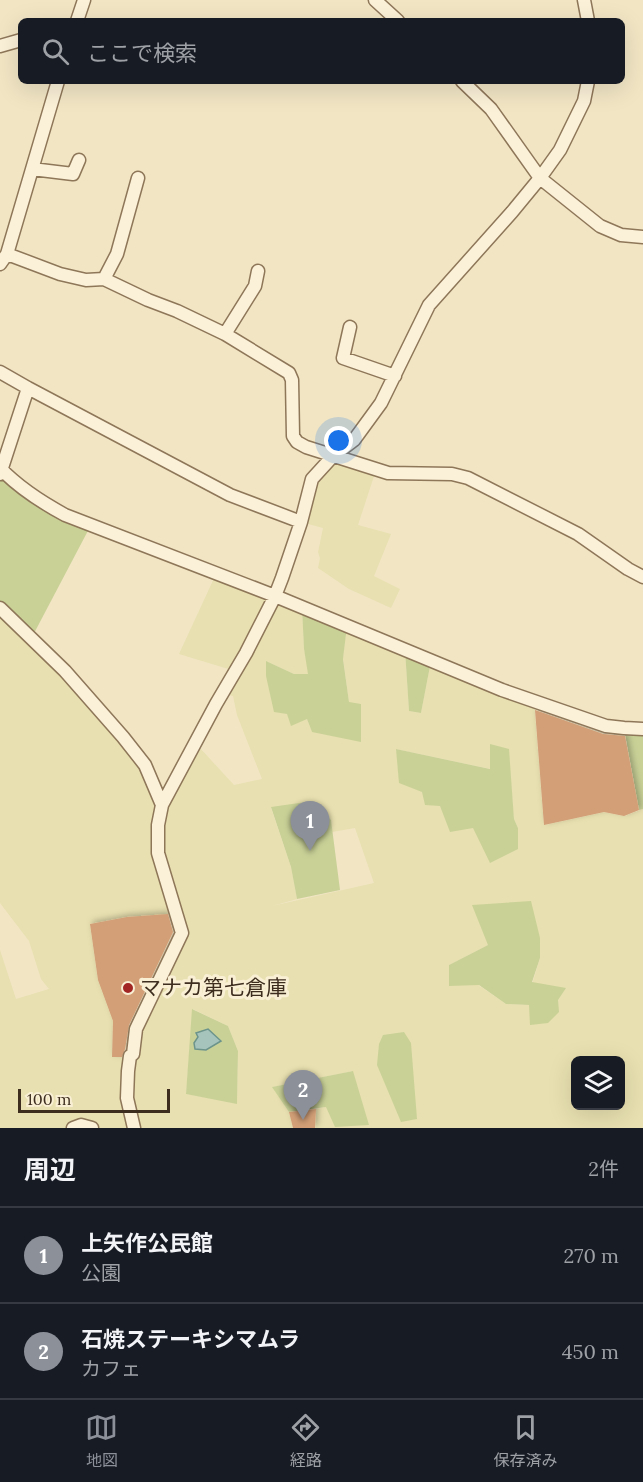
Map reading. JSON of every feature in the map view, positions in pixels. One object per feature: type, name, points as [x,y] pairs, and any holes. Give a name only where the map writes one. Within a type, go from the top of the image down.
[{"type":"street","points":[[78,18],[84,0]]},
{"type":"street","points":[[375,0],[395,18]]},
{"type":"street","points":[[584,0],[587,18]]},
{"type":"street","points":[[0,46],[18,41]]},
{"type":"street","points":[[57,84],[3,259],[86,280],[104,279],[225,334],[289,373],[292,380],[293,436],[297,442],[306,447],[388,473],[452,474],[468,478],[578,534],[643,577]]},
{"type":"street","points":[[465,84],[491,109],[540,178],[600,226],[621,235],[643,237]]},
{"type":"street","points":[[134,1128],[127,1098],[128,1071],[136,1029],[182,933],[158,853],[158,825],[162,805],[275,596],[301,522],[312,479],[333,456],[354,440],[381,403],[429,305],[512,212],[560,150],[584,101],[587,84]]},
{"type":"street","points":[[32,169],[73,174],[79,160]]},
{"type":"street","points":[[104,279],[117,254],[138,178]]},
{"type":"street","points":[[225,334],[255,286],[258,271]]},
{"type":"street","points":[[350,327],[343,358],[395,376]]},
{"type":"street","points":[[0,372],[230,495],[301,522]]},
{"type":"street","points":[[28,388],[1,471],[44,504],[65,515],[275,596],[502,690],[606,726],[643,729]]},
{"type":"street","points":[[0,608],[65,671],[123,737],[145,765],[162,805]]},
{"type":"street","points":[[73,1128],[81,1125],[92,1128]]},
{"type":"shaded area","points":[[333,456],[376,470],[358,525],[391,534],[374,576],[400,589],[391,608],[349,589],[318,568],[320,558],[318,552],[323,528],[301,522],[312,479]]},
{"type":"shaded area","points":[[216,574],[302,608],[304,649],[309,674],[294,674],[266,661],[287,714],[307,719],[312,732],[349,702],[343,658],[347,626],[405,650],[409,711],[421,713],[431,661],[534,701],[544,825],[604,812],[624,816],[643,809],[643,1128],[315,1128],[316,1109],[326,1107],[353,1071],[273,1087],[289,1112],[293,1128],[0,1128],[0,950],[16,999],[49,989],[41,979],[29,941],[0,903],[0,608],[123,737],[162,805],[199,747],[234,785],[262,779],[237,715],[233,696],[222,693],[235,671],[179,654]],"holes":[[[396,749],[491,769],[508,749],[514,819],[518,828],[473,827],[422,792]],[[313,801],[331,820],[332,832],[355,828],[374,883],[272,906],[297,899],[291,867],[271,808]],[[176,914],[182,933],[136,1029],[130,1056],[112,1057],[113,1021],[98,980],[90,924],[127,917]],[[488,945],[540,958],[530,991],[529,1005],[506,1004],[449,965]],[[193,1009],[228,1026],[238,1051],[237,1103],[186,1094]]]},
{"type":"green space","points":[[0,474],[91,525],[31,639],[0,608]]},
{"type":"green space","points":[[302,608],[347,626],[343,659],[349,702],[361,704],[361,742],[312,732],[307,719],[291,726],[287,714],[274,712],[266,676],[266,661],[294,674],[308,674]]},
{"type":"green space","points":[[405,650],[431,661],[421,713],[409,711]]},
{"type":"green space","points":[[624,728],[643,729],[643,809],[639,810]]},
{"type":"green space","points":[[490,744],[509,749],[514,819],[518,828],[518,849],[490,863],[473,828],[450,832],[440,806],[425,805],[422,792],[399,783],[396,749],[490,769]]},
{"type":"green space","points":[[313,801],[331,820],[340,890],[297,899],[291,867],[271,807]]},
{"type":"green space","points":[[531,901],[540,938],[540,958],[532,982],[566,988],[558,1000],[559,1012],[548,1023],[530,1025],[529,1005],[506,1004],[479,985],[449,986],[449,965],[488,945],[472,905]]},
{"type":"green space","points":[[192,1009],[228,1026],[238,1051],[237,1104],[186,1094]]},
{"type":"green space","points":[[404,1032],[411,1043],[417,1119],[401,1122],[377,1065],[379,1044],[383,1035]]},
{"type":"green space","points":[[353,1071],[369,1125],[335,1127],[326,1107],[289,1112],[272,1087]]},
{"type":"water","points":[[208,1029],[221,1041],[206,1050],[195,1049],[194,1043],[198,1037],[196,1033]]},
{"type":"building","points":[[535,710],[603,734],[625,736],[639,810],[624,816],[604,812],[544,825]]},
{"type":"building","name":"マナカ第七倉庫","points":[[168,914],[173,932],[129,1025],[122,1057],[112,1057],[113,1021],[98,980],[90,924],[127,917]]},
{"type":"building","points":[[316,1109],[315,1128],[293,1128],[289,1112]]},
{"type":"place","name":"上矢作公民館","points":[[310,851]]},
{"type":"place","name":"マナカ第七倉庫","points":[[128,988]]},
{"type":"place","name":"石焼ステーキシマムラ","points":[[303,1120]]}]
